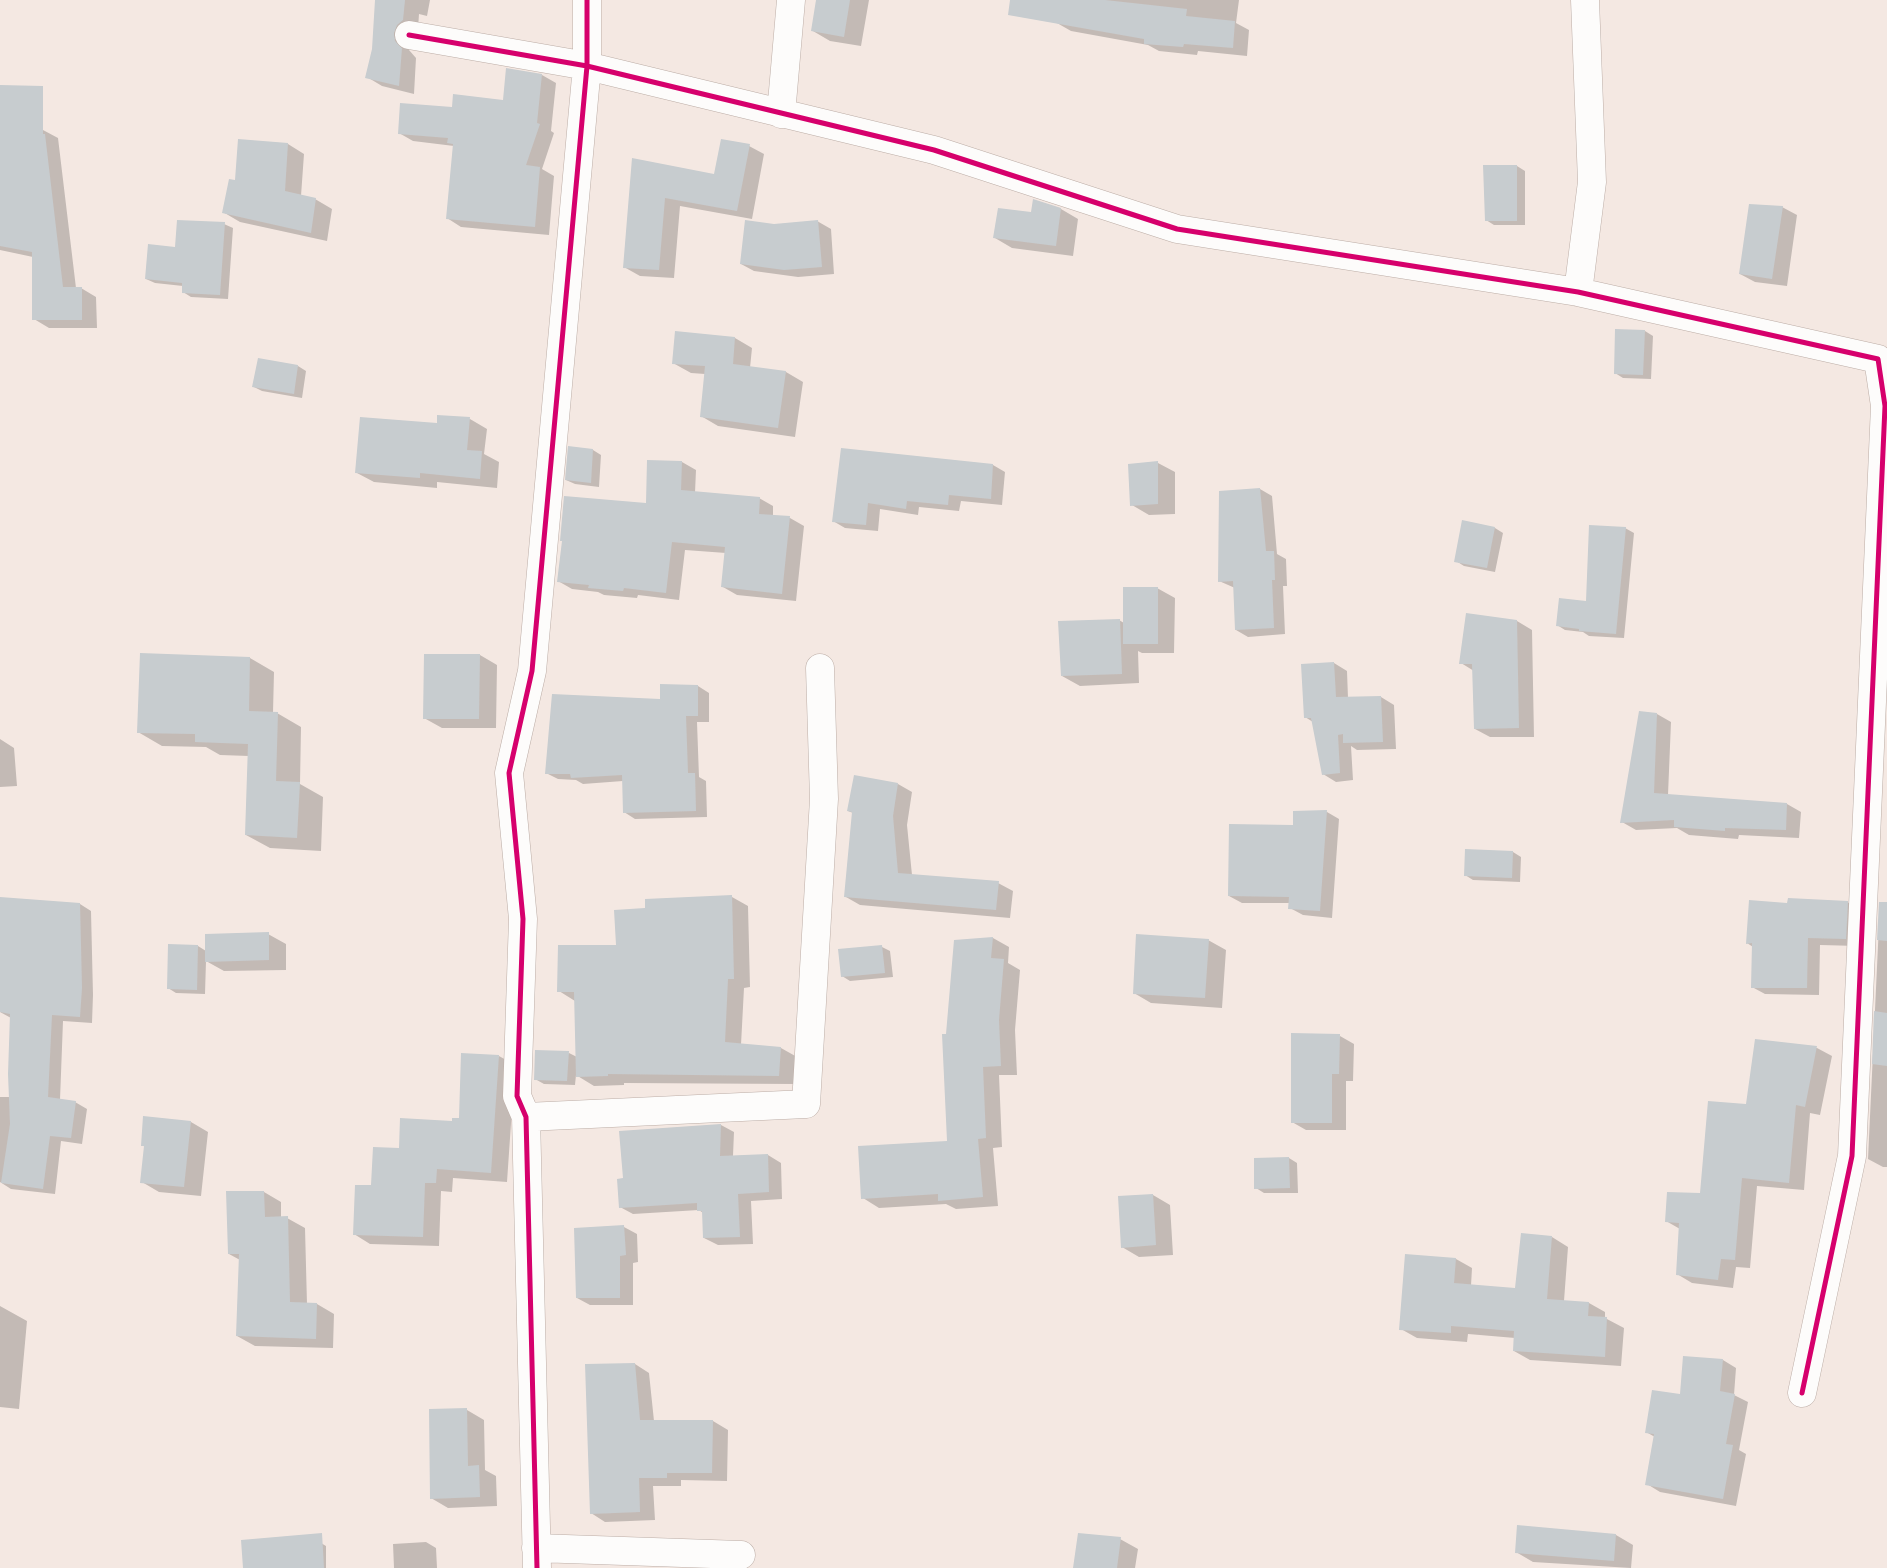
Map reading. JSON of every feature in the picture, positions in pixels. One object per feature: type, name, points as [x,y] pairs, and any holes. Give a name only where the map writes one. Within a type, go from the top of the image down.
[{"type":"street","points":[[587,0],[587,66],[532,671],[509,774],[523,919],[517,1096],[526,1118],[536,1558],[741,1555]]},
{"type":"street","points":[[781,114],[791,0]]},
{"type":"street","points":[[1578,292],[1592,182],[1585,0]]},
{"type":"street","points":[[409,35],[587,66],[934,150],[1177,229],[1578,292],[1878,360],[1884,406],[1852,1156],[1802,1393]]},
{"type":"street","points":[[526,1118],[806,1104],[824,799],[820,668]]},
{"type":"building","points":[[375,0],[405,0],[403,20],[397,25],[394,33],[395,41],[402,48],[399,86],[365,78],[372,49]]},
{"type":"building","points":[[816,0],[850,0],[844,37],[811,31]]},
{"type":"building","points":[[1010,0],[1105,0],[1187,9],[1186,16],[1235,21],[1233,48],[1184,44],[1183,47],[1144,44],[1144,39],[1008,15]]},
{"type":"building","points":[[506,68],[542,74],[537,123],[540,124],[526,165],[540,167],[535,227],[446,219],[453,144],[447,143],[448,138],[398,134],[400,103],[452,107],[453,94],[503,100]]},
{"type":"building","points":[[0,85],[43,86],[43,134],[45,134],[63,287],[82,287],[82,320],[32,320],[32,252],[0,246]]},
{"type":"building","points":[[238,139],[288,143],[285,191],[316,198],[311,233],[222,213],[229,179],[235,180]]},
{"type":"building","points":[[721,139],[750,144],[737,211],[665,198],[659,270],[623,268],[632,158],[714,174]]},
{"type":"building","points":[[1483,165],[1517,165],[1517,221],[1485,221]]},
{"type":"building","points":[[1033,199],[1061,208],[1056,246],[993,238],[998,208],[1031,212]]},
{"type":"building","points":[[1749,204],[1783,206],[1772,279],[1739,274]]},
{"type":"building","points":[[177,220],[225,222],[220,295],[182,293],[182,283],[145,279],[148,244],[175,247]]},
{"type":"building","points":[[745,220],[774,224],[818,220],[822,267],[784,270],[740,264]]},
{"type":"building","points":[[1615,329],[1645,330],[1643,375],[1614,374]]},
{"type":"building","points":[[675,331],[735,337],[733,364],[786,371],[778,428],[700,417],[705,366],[672,364]]},
{"type":"building","points":[[258,358],[298,365],[294,394],[252,387]]},
{"type":"building","points":[[437,415],[470,417],[467,450],[482,451],[480,479],[420,473],[420,478],[355,473],[360,417],[437,423]]},
{"type":"building","points":[[568,446],[593,449],[591,483],[565,480]]},
{"type":"building","points":[[841,448],[993,464],[991,499],[949,495],[948,505],[907,501],[906,509],[868,503],[866,525],[832,522]]},
{"type":"building","points":[[647,460],[682,461],[681,490],[760,497],[759,514],[790,516],[782,594],[721,587],[725,547],[672,542],[666,593],[624,588],[623,591],[588,588],[589,585],[557,582],[562,541],[560,541],[564,496],[646,503]]},
{"type":"building","points":[[1158,461],[1158,504],[1130,506],[1128,464]]},
{"type":"building","points":[[1260,488],[1266,551],[1274,551],[1275,580],[1272,580],[1274,628],[1235,630],[1233,581],[1218,582],[1219,491]]},
{"type":"building","points":[[1462,520],[1495,527],[1487,568],[1454,562]]},
{"type":"building","points":[[1589,525],[1626,527],[1616,634],[1579,631],[1579,629],[1556,626],[1559,598],[1586,601]]},
{"type":"building","points":[[1123,587],[1158,587],[1158,644],[1123,644]]},
{"type":"building","points":[[1466,613],[1517,620],[1519,728],[1474,729],[1472,664],[1459,664]]},
{"type":"building","points":[[1120,619],[1122,674],[1061,676],[1058,621]]},
{"type":"building","points":[[140,653],[250,657],[249,711],[278,712],[276,781],[300,782],[297,838],[245,835],[248,744],[195,742],[195,734],[137,733]]},
{"type":"building","points":[[424,654],[480,654],[479,719],[423,719]]},
{"type":"building","points":[[1334,662],[1336,697],[1381,696],[1383,742],[1343,743],[1343,734],[1338,735],[1340,773],[1322,775],[1311,718],[1304,718],[1301,664]]},
{"type":"building","points":[[660,684],[698,685],[698,716],[686,716],[688,773],[695,773],[696,811],[623,813],[622,775],[571,778],[570,774],[545,774],[552,694],[660,699]]},
{"type":"building","points":[[1639,711],[1657,713],[1654,793],[1787,803],[1786,830],[1725,828],[1725,831],[1674,827],[1674,820],[1620,823]]},
{"type":"building","points":[[854,775],[898,783],[893,816],[898,873],[999,881],[996,910],[844,897],[852,812],[847,811]]},
{"type":"building","points":[[1327,810],[1320,911],[1288,909],[1289,897],[1228,896],[1229,824],[1293,825],[1293,811]]},
{"type":"building","points":[[1465,849],[1513,851],[1512,878],[1464,876]]},
{"type":"building","points":[[732,895],[734,979],[728,979],[725,1042],[781,1047],[779,1076],[608,1074],[608,1076],[576,1077],[574,992],[557,992],[558,945],[616,945],[614,910],[645,908],[645,899]]},
{"type":"building","points":[[0,897],[80,903],[82,988],[80,1017],[52,1015],[48,1097],[76,1101],[71,1138],[50,1136],[43,1189],[1,1183],[10,1124],[8,1074],[10,1014],[0,1012]]},
{"type":"building","points":[[1788,898],[1848,901],[1846,939],[1808,938],[1807,988],[1751,988],[1752,943],[1746,944],[1749,900],[1787,903]]},
{"type":"building","points":[[1879,902],[1887,902],[1887,941],[1877,940]]},
{"type":"building","points":[[269,932],[269,960],[205,962],[205,934]]},
{"type":"building","points":[[1136,934],[1209,939],[1205,998],[1133,994]]},
{"type":"building","points":[[993,937],[991,958],[1004,959],[999,1020],[1001,1066],[983,1067],[986,1138],[978,1139],[983,1197],[938,1201],[938,1194],[861,1199],[858,1146],[947,1141],[942,1034],[946,1034],[954,940]]},
{"type":"building","points":[[168,944],[198,945],[197,990],[167,989]]},
{"type":"building","points":[[882,945],[885,973],[841,977],[838,949]]},
{"type":"building","points":[[1874,1011],[1887,1013],[1887,1066],[1872,1064]]},
{"type":"building","points":[[1291,1033],[1340,1034],[1339,1074],[1332,1074],[1332,1123],[1291,1123]]},
{"type":"building","points":[[1755,1039],[1817,1046],[1805,1107],[1796,1105],[1789,1183],[1742,1178],[1735,1260],[1721,1259],[1718,1280],[1676,1275],[1679,1223],[1665,1222],[1667,1192],[1700,1193],[1708,1101],[1746,1104]]},
{"type":"building","points":[[535,1050],[569,1051],[567,1081],[534,1080]]},
{"type":"building","points":[[461,1053],[499,1055],[491,1173],[437,1169],[436,1183],[425,1183],[423,1237],[353,1235],[355,1185],[371,1185],[373,1147],[399,1148],[400,1118],[452,1121],[452,1118],[459,1118]]},
{"type":"building","points":[[143,1116],[191,1121],[184,1187],[140,1183],[144,1146],[141,1146]]},
{"type":"building","points":[[721,1124],[720,1156],[768,1154],[769,1192],[738,1194],[740,1237],[703,1238],[702,1211],[697,1211],[697,1203],[619,1208],[617,1179],[623,1178],[619,1131]]},
{"type":"building","points":[[1289,1157],[1290,1188],[1254,1189],[1254,1158]]},
{"type":"building","points":[[226,1191],[264,1191],[265,1217],[288,1216],[290,1302],[317,1303],[316,1339],[236,1336],[239,1254],[228,1254]]},
{"type":"building","points":[[1153,1194],[1156,1245],[1121,1248],[1118,1196]]},
{"type":"building","points":[[624,1225],[626,1255],[620,1256],[620,1298],[576,1298],[574,1228]]},
{"type":"building","points":[[1521,1233],[1552,1236],[1547,1299],[1589,1302],[1588,1316],[1607,1317],[1605,1357],[1513,1351],[1514,1331],[1451,1326],[1451,1333],[1399,1330],[1405,1254],[1456,1258],[1454,1283],[1515,1288]]},
{"type":"building","points":[[1683,1356],[1723,1359],[1720,1391],[1735,1394],[1726,1444],[1733,1445],[1723,1499],[1645,1485],[1654,1434],[1645,1433],[1652,1390],[1680,1394]]},
{"type":"building","points":[[635,1363],[640,1420],[713,1420],[712,1473],[667,1473],[667,1478],[639,1478],[640,1512],[590,1514],[585,1364]]},
{"type":"building","points":[[467,1408],[468,1466],[479,1465],[480,1497],[430,1499],[429,1409]]},
{"type":"building","points":[[1517,1525],[1616,1534],[1614,1561],[1515,1553]]},
{"type":"building","points":[[322,1533],[324,1568],[243,1568],[241,1540]]},
{"type":"building","points":[[1078,1533],[1121,1537],[1117,1568],[1073,1568]]},
{"type":"cycle path","points":[[537,1568],[526,1117],[517,1096],[523,919],[509,773],[532,671],[587,66],[587,0]]},
{"type":"cycle path","points":[[409,35],[587,66],[934,150],[1177,229],[1578,292],[1878,359],[1885,406],[1852,1156],[1802,1393]]}]
